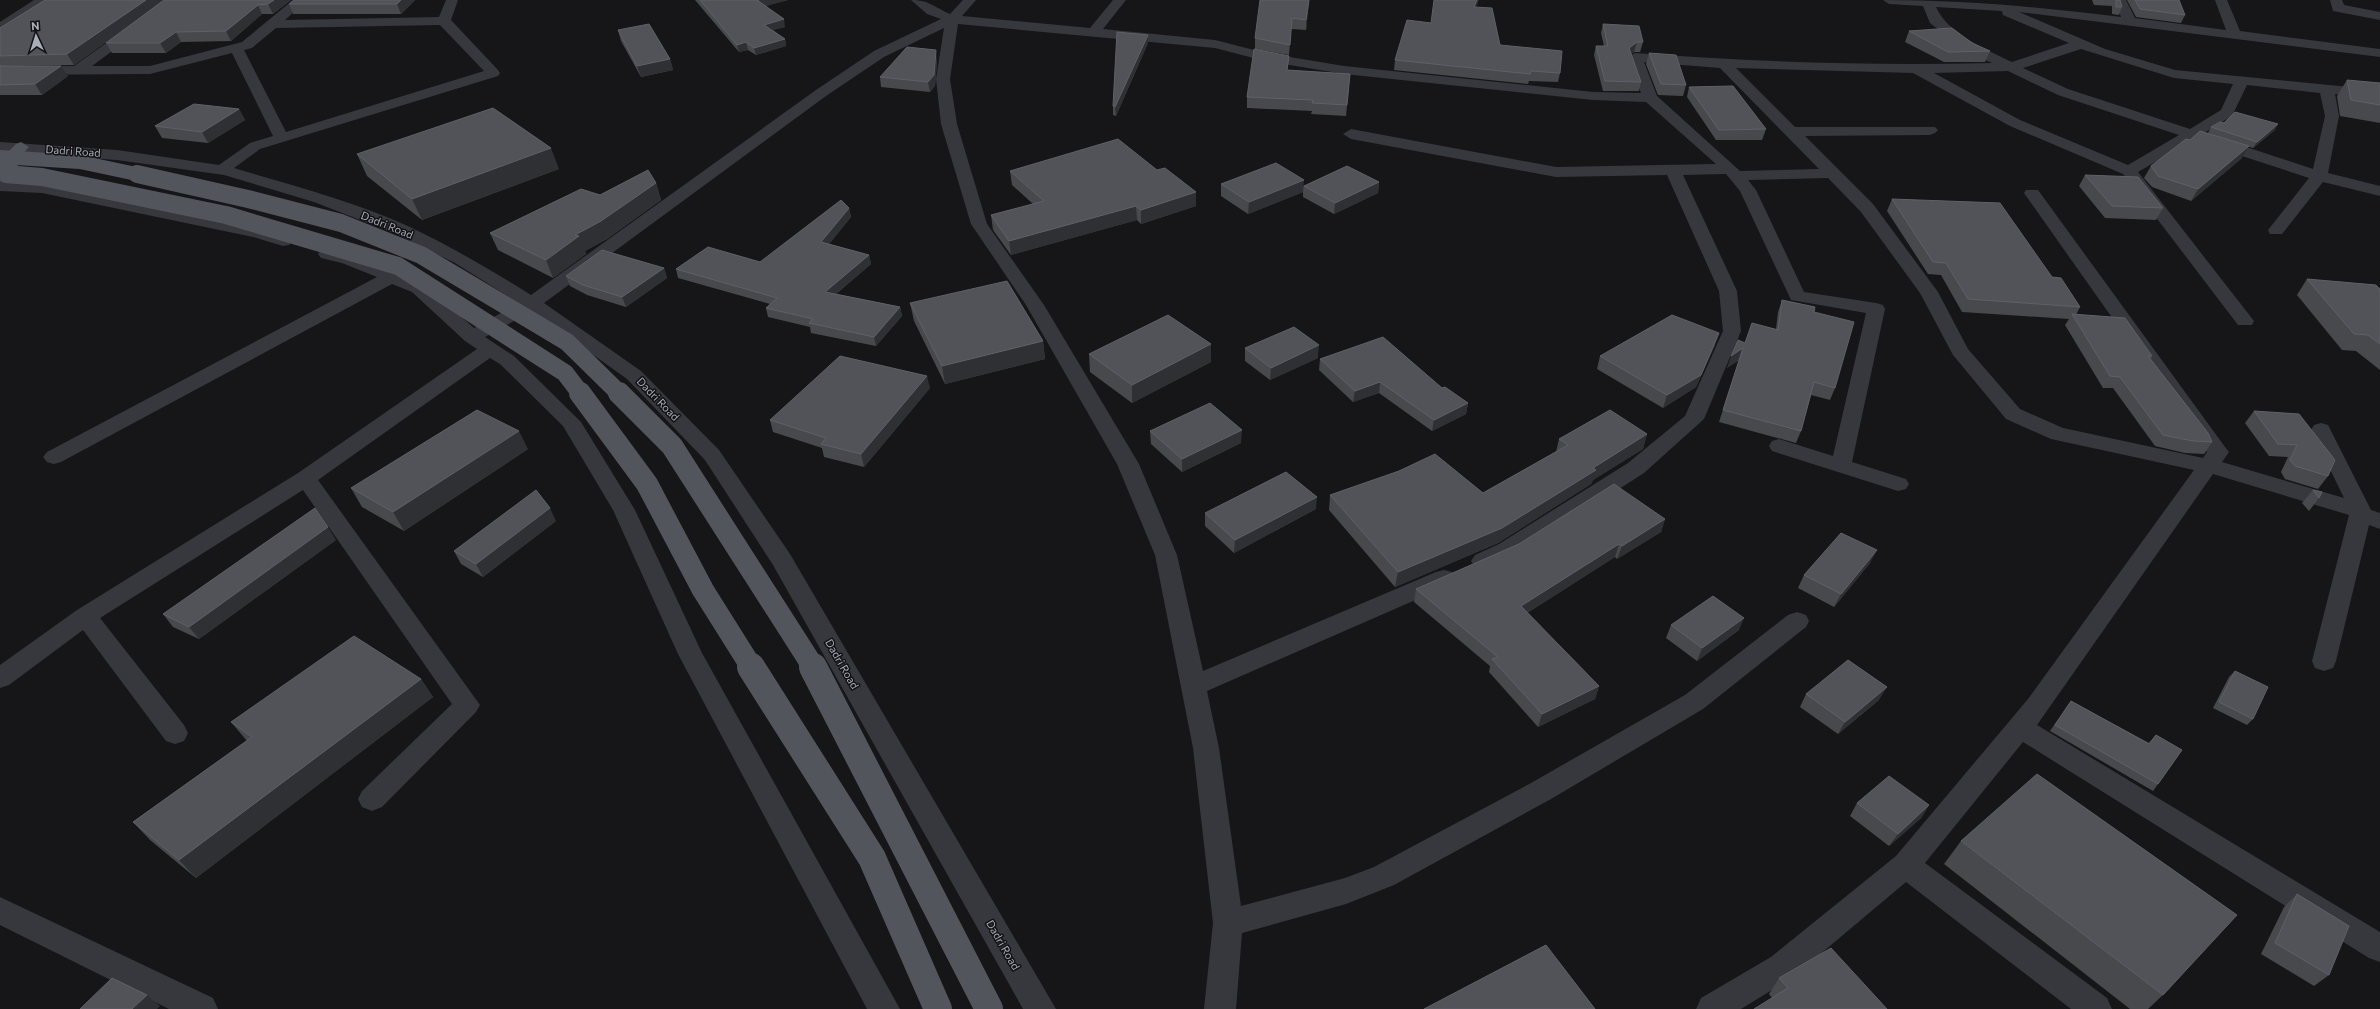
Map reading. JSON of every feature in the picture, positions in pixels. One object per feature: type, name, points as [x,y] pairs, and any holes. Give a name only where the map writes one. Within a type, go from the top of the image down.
[{"type":"main road","points":[[0,170],[14,161],[15,158],[12,156],[10,147]]},
{"type":"main road","points":[[0,157],[80,162],[248,199],[342,223],[421,256],[567,342],[672,446],[817,673],[989,1009]]},
{"type":"main road","points":[[0,174],[42,177],[226,215],[398,266],[565,373],[647,484],[703,590],[872,858],[938,1009]]},
{"type":"street","points":[[0,28],[43,0]]},
{"type":"street","points":[[78,70],[175,0]]},
{"type":"street","points":[[0,71],[150,70],[247,45],[301,0]]},
{"type":"street","points":[[444,21],[452,0]]},
{"type":"street","points":[[918,0],[932,11],[952,19],[1215,44],[1265,58],[1344,70],[1593,96],[1650,98]]},
{"type":"street","points":[[472,337],[531,304],[821,93],[879,54],[952,19],[970,0]]},
{"type":"street","points":[[1093,33],[1120,0]]},
{"type":"street","points":[[1889,0],[1996,7],[2130,21],[2380,52]]},
{"type":"street","points":[[2120,0],[2130,21]]},
{"type":"street","points":[[2221,0],[2234,34]]},
{"type":"street","points":[[2336,0],[2338,8],[2380,16]]},
{"type":"street","points":[[1928,2],[1935,20],[1973,49],[2063,92],[2319,176],[2380,191]]},
{"type":"street","points":[[1996,7],[2081,44],[2174,74],[2380,94]]},
{"type":"street","points":[[952,19],[942,79],[949,124],[979,224],[1035,305],[1128,464],[1166,555],[1206,748],[1228,923],[1220,1009]]},
{"type":"street","points":[[226,171],[226,166],[256,146],[493,72],[444,21],[272,24]]},
{"type":"street","points":[[1841,466],[1876,309],[1797,296],[1748,190],[1734,173],[1650,98],[1635,57],[1724,64],[1916,69],[2011,67],[2081,44]]},
{"type":"street","points":[[236,48],[282,138]]},
{"type":"street","points":[[1724,64],[1866,208],[1929,292],[1960,351],[2014,414],[2058,434],[2210,466],[2367,516]]},
{"type":"street","points":[[1916,69],[2015,123],[2129,171],[2245,321]]},
{"type":"street","points":[[2129,171],[2227,113],[2242,81]]},
{"type":"street","points":[[2276,230],[2319,176],[2332,116],[2327,89]]},
{"type":"street","points":[[1791,132],[1930,130]]},
{"type":"street","points":[[1351,134],[1556,172],[1673,170],[1734,173],[1832,173]]},
{"type":"street","name":"Dadri Road","points":[[10,147],[117,155],[226,171],[320,199],[402,230],[461,259],[563,323],[634,375],[712,455],[782,560],[1040,1009]]},
{"type":"street","points":[[1194,686],[1507,550],[1636,468],[1694,420],[1732,331],[1728,291],[1673,170]]},
{"type":"street","points":[[0,186],[42,188],[256,233],[348,260],[418,288],[472,337],[507,360],[571,422],[624,510],[690,654],[884,1009]]},
{"type":"street","points":[[1712,1009],[1782,967],[1906,865],[2037,706],[2210,466],[2218,452],[2032,193]]},
{"type":"street","points":[[54,458],[391,277]]},
{"type":"street","points":[[0,678],[85,616],[306,478],[490,349]]},
{"type":"street","points":[[2321,430],[2367,516],[2324,661]]},
{"type":"street","points":[[1779,446],[1898,484]]},
{"type":"street","points":[[306,478],[467,705],[372,799]]},
{"type":"street","points":[[85,616],[175,734]]},
{"type":"street","points":[[1228,923],[1346,891],[1391,872],[1541,791],[1694,702],[1797,620]]},
{"type":"street","points":[[2019,727],[2380,948]]},
{"type":"street","points":[[1906,865],[2096,1009]]},
{"type":"street","points":[[0,910],[202,1009]]},
{"type":"building","points":[[45,0],[146,0],[67,54],[0,56],[0,28]]},
{"type":"building","points":[[164,0],[274,0],[268,4],[258,5],[226,31],[176,32],[160,43],[106,43]]},
{"type":"building","points":[[294,0],[401,0],[397,4],[289,4]]},
{"type":"building","points":[[700,0],[757,0],[784,19],[764,25],[785,39],[754,48],[746,42],[737,45]]},
{"type":"building","points":[[1260,0],[1309,0],[1306,20],[1292,18],[1290,45],[1255,38]]},
{"type":"building","points":[[1434,0],[1477,0],[1474,7],[1492,8],[1500,45],[1562,51],[1560,73],[1531,71],[1530,74],[1395,60],[1407,20],[1431,23]]},
{"type":"building","points":[[2116,0],[2120,0],[2122,7],[2116,7]]},
{"type":"building","points":[[2135,0],[2179,0],[2185,15],[2140,9]]},
{"type":"building","points":[[649,24],[670,59],[637,66],[618,30]]},
{"type":"building","points":[[1603,24],[1639,26],[1643,42],[1637,42],[1629,48],[1641,82],[1605,81],[1596,46],[1608,46]]},
{"type":"building","points":[[1952,28],[1972,43],[1990,51],[1948,52],[1909,31]]},
{"type":"building","points":[[1117,32],[1148,35],[1115,107],[1113,106]]},
{"type":"building","points":[[907,47],[936,50],[934,75],[928,82],[880,77]]},
{"type":"building","points":[[1254,49],[1289,56],[1287,70],[1350,74],[1347,105],[1312,103],[1313,100],[1247,97]]},
{"type":"building","points":[[1649,53],[1676,55],[1686,85],[1661,84]]},
{"type":"building","points":[[0,66],[61,66],[35,84],[0,85]]},
{"type":"building","points":[[2347,80],[2380,83],[2380,105],[2351,100]]},
{"type":"building","points":[[1733,86],[1766,129],[1719,130],[1689,87]]},
{"type":"building","points":[[194,104],[239,109],[202,132],[155,126]]},
{"type":"building","points":[[493,108],[551,148],[412,199],[357,154]]},
{"type":"building","points":[[2235,112],[2278,124],[2257,142],[2211,127],[2220,122],[2224,123]]},
{"type":"building","points":[[2200,131],[2249,146],[2198,189],[2158,176],[2151,166],[2186,139],[2190,140]]},
{"type":"building","points":[[1118,139],[1157,170],[1165,168],[1196,192],[1141,210],[1136,206],[1009,241],[991,215],[1044,201],[1010,171]]},
{"type":"building","points":[[1276,163],[1304,180],[1249,202],[1221,184]]},
{"type":"building","points":[[1347,166],[1379,182],[1335,203],[1304,186]]},
{"type":"building","points":[[648,170],[656,183],[601,221],[575,235],[579,236],[546,260],[490,233],[581,189],[600,195]]},
{"type":"building","points":[[2085,175],[2138,177],[2163,208],[2112,206]]},
{"type":"building","points":[[1892,199],[2000,203],[2052,277],[2061,278],[2080,307],[1968,299],[1946,263],[1933,262]]},
{"type":"building","points":[[841,200],[849,208],[821,242],[869,255],[825,292],[900,307],[874,337],[809,323],[813,319],[766,308],[777,298],[676,269],[708,247],[760,262]]},
{"type":"building","points":[[602,250],[664,268],[622,297],[583,285],[566,276]]},
{"type":"building","points":[[2307,279],[2376,285],[2380,289],[2380,344],[2368,335],[2354,334]]},
{"type":"building","points":[[1007,281],[1043,341],[942,366],[910,303]]},
{"type":"building","points":[[1782,300],[1815,307],[1814,312],[1854,322],[1835,388],[1814,382],[1801,431],[1723,410],[1743,348],[1731,356],[1738,340],[1745,343],[1752,323],[1778,330]]},
{"type":"building","points":[[2072,314],[2125,318],[2152,356],[2148,356],[2208,433],[2212,442],[2193,441],[2163,435],[2120,377],[2110,376]]},
{"type":"building","points":[[1168,315],[1211,344],[1132,385],[1089,354]]},
{"type":"building","points":[[1672,315],[1719,333],[1701,375],[1667,395],[1600,356]]},
{"type":"building","points":[[1294,327],[1319,345],[1271,368],[1245,348]]},
{"type":"building","points":[[1383,337],[1442,388],[1445,387],[1468,403],[1434,420],[1380,382],[1355,391],[1320,359]]},
{"type":"building","points":[[840,356],[927,376],[861,454],[821,444],[826,438],[770,420]]},
{"type":"building","points":[[1210,403],[1242,430],[1182,459],[1150,431]]},
{"type":"building","points":[[477,410],[519,431],[393,512],[351,488]]},
{"type":"building","points":[[1610,410],[1647,434],[1593,468],[1596,470],[1502,528],[1398,572],[1330,495],[1399,471],[1435,454],[1483,493],[1568,445],[1559,439]]},
{"type":"building","points":[[2254,411],[2299,414],[2335,460],[2328,476],[2295,466],[2290,460],[2297,445],[2278,444]]},
{"type":"building","points":[[1286,472],[1317,497],[1235,540],[1205,513]]},
{"type":"building","points":[[1614,484],[1665,519],[1622,546],[1619,544],[1521,606],[1599,686],[1542,714],[1492,659],[1498,657],[1416,589],[1519,544]]},
{"type":"building","points":[[536,490],[550,508],[476,564],[454,551]]},
{"type":"building","points":[[2313,490],[2322,492],[2319,498]]},
{"type":"building","points":[[315,508],[328,527],[189,627],[163,614]]},
{"type":"building","points":[[1841,533],[1877,550],[1841,594],[1804,575]]},
{"type":"building","points":[[1713,596],[1744,618],[1702,648],[1671,625]]},
{"type":"building","points":[[354,636],[421,679],[179,860],[133,822],[252,737],[231,722]]},
{"type":"building","points":[[1848,660],[1887,687],[1845,722],[1806,694]]},
{"type":"building","points":[[2235,671],[2268,687],[2253,719],[2219,702]]},
{"type":"building","points":[[2071,701],[2149,744],[2156,735],[2182,750],[2158,784],[2055,725]]},
{"type":"building","points":[[2037,774],[2237,915],[2163,995],[1961,841]]},
{"type":"building","points":[[1889,776],[1929,805],[1898,834],[1857,803]]},
{"type":"building","points":[[2297,894],[2349,926],[2329,975],[2275,943]]},
{"type":"building","points":[[1546,945],[1595,1009],[1424,1009]]},
{"type":"building","points":[[1831,948],[1887,1009],[1754,1009],[1788,988],[1779,978]]},
{"type":"building","points":[[112,978],[147,995],[132,1009],[80,1009]]}]
